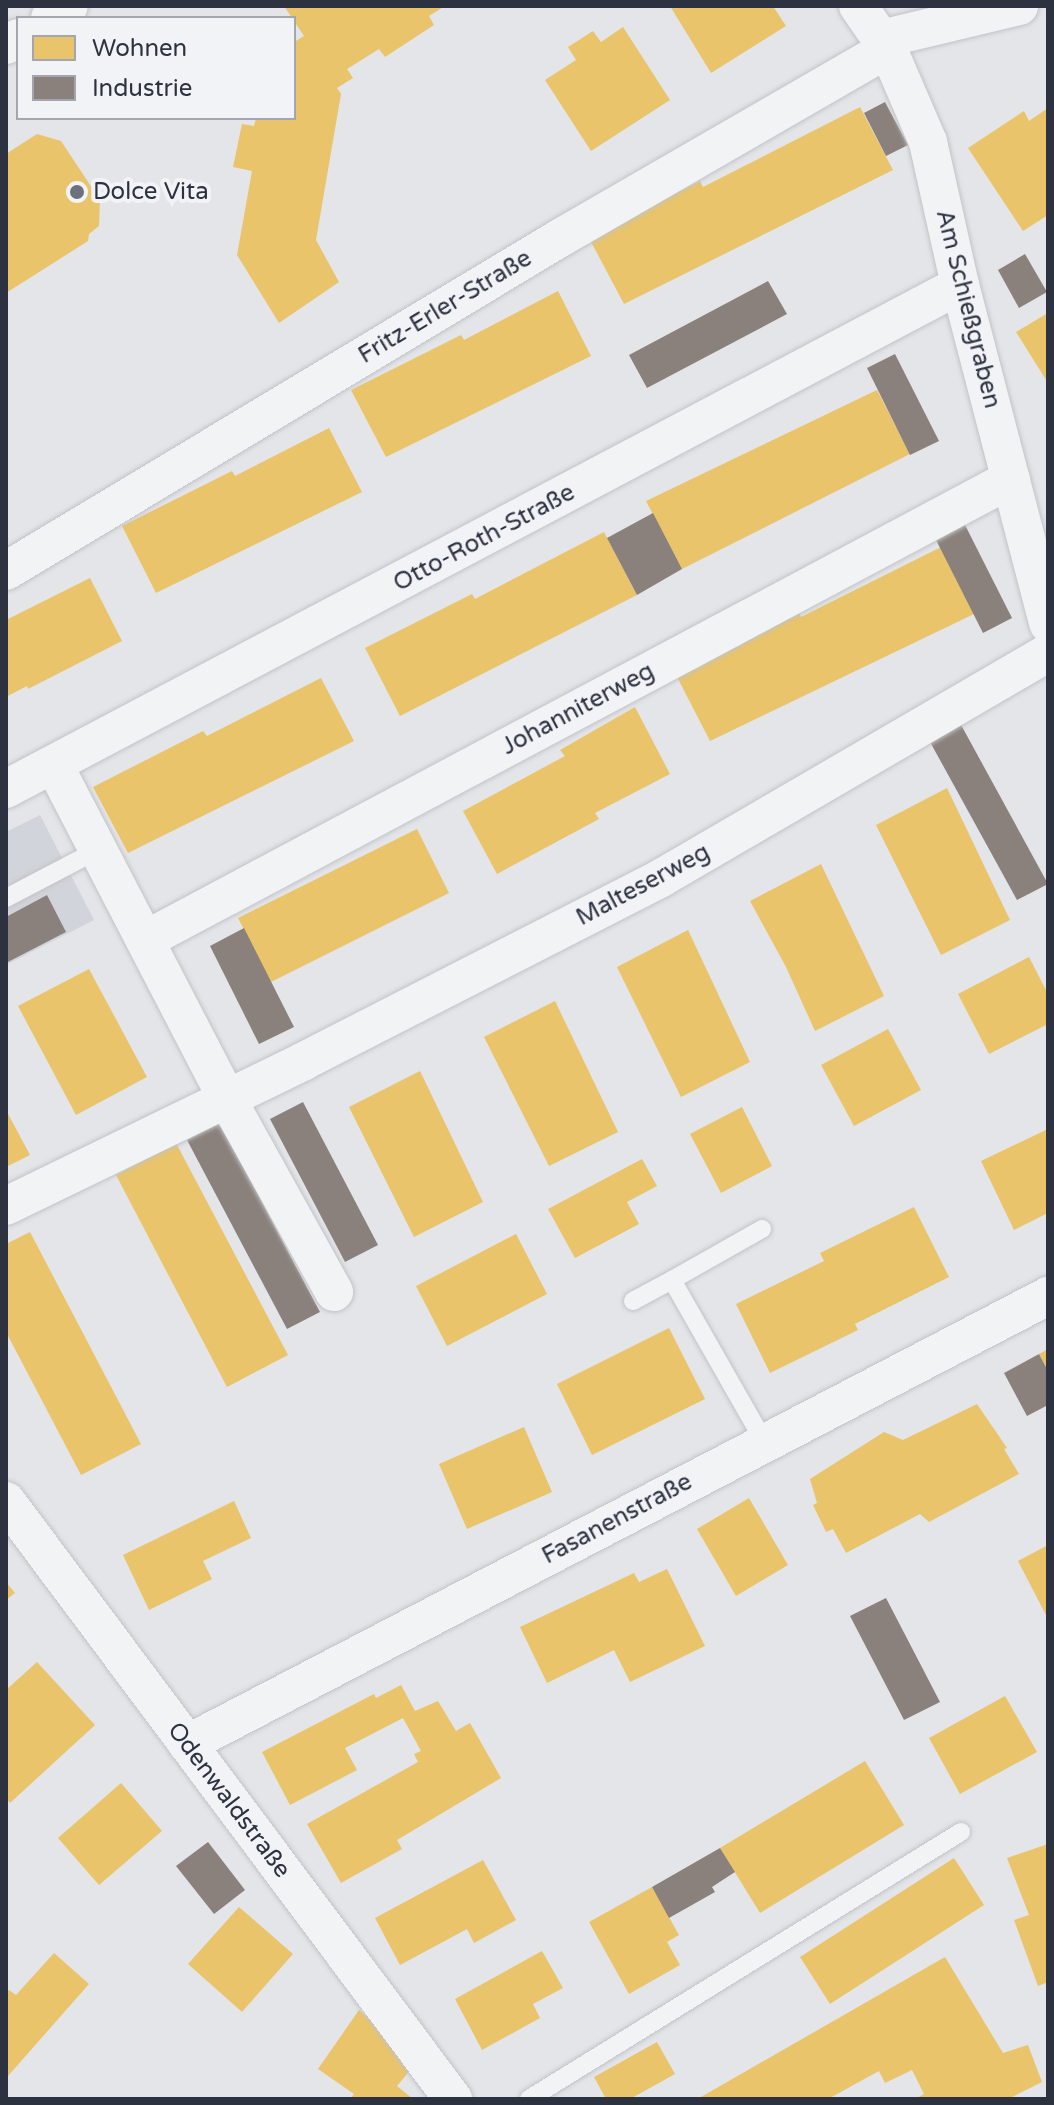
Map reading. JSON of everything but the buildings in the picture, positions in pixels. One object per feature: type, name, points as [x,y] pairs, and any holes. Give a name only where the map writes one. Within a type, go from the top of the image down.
[{"type":"street","name":"Am Schießgraben","points":[[858,6],[884,44],[928,142],[960,285],[1011,479],[1038,533],[1048,624]]},
{"type":"street","name":"Fritz-Erler-Straße","points":[[6,571],[884,44],[1019,6]]},
{"type":"street","name":"Otto-Roth-Straße","points":[[6,789],[960,285]]},
{"type":"street","name":"Johanniterweg","points":[[145,940],[1011,479]]},
{"type":"street","name":"Malteserweg","points":[[6,1206],[661,878],[1048,653]]},
{"type":"street","points":[[54,765],[226,1097],[334,1292]]},
{"type":"street","name":"Fasanenstraße","points":[[187,1744],[764,1441],[1048,1296]]},
{"type":"street","name":"Odenwaldstraße","points":[[6,1501],[453,2099]]},
{"type":"lane","points":[[6,898],[98,850]]},
{"type":"lane","points":[[633,1301],[762,1229]]},
{"type":"lane","points":[[672,1280],[764,1441]]},
{"type":"lane","points":[[529,2099],[961,1832]]},
{"type":"shaded area","points":[[40,815],[94,920],[6,965],[6,832]]},
{"type":"place","name":"Dolce Vita","points":[[77,192]]}]
